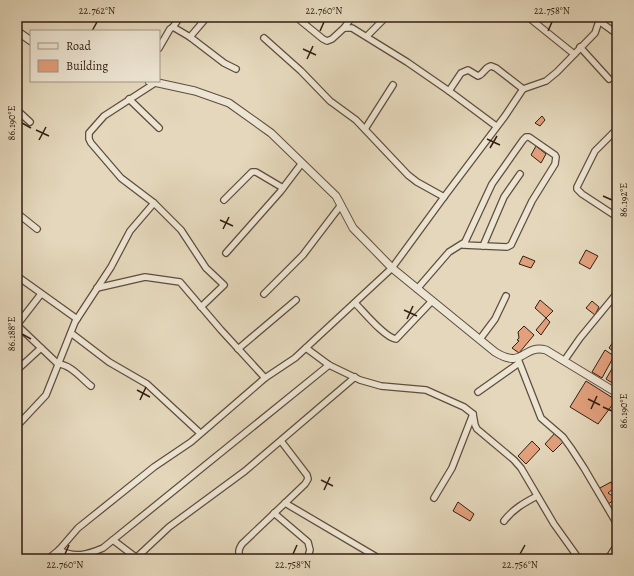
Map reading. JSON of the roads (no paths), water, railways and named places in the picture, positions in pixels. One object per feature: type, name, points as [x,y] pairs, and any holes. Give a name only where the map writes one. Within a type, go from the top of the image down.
[{"type":"street","points":[[160,46],[170,29],[180,17]]},
{"type":"street","points":[[190,37],[207,17]]},
{"type":"street","points":[[296,17],[327,41],[332,40],[352,17]]},
{"type":"street","points":[[367,36],[386,17]]},
{"type":"street","points":[[528,17],[574,54]]},
{"type":"street","points":[[48,559],[59,550],[78,528],[154,467],[191,442],[200,432],[265,378],[295,358],[392,268],[496,126],[505,116],[523,89],[546,81],[557,72],[594,32],[598,19],[617,34]]},
{"type":"street","points":[[173,27],[190,37],[224,63],[236,69]]},
{"type":"street","points":[[344,28],[352,28],[367,36],[449,91],[496,126]]},
{"type":"street","points":[[17,31],[30,40]]},
{"type":"street","points":[[264,38],[301,71],[330,101],[356,120],[408,175],[417,182],[444,197]]},
{"type":"street","points":[[580,47],[609,79]]},
{"type":"street","points":[[449,91],[464,71],[468,70],[478,76],[482,74],[486,68],[491,66],[496,68],[523,89]]},
{"type":"street","points":[[201,307],[224,285],[206,268],[181,230],[154,203],[121,178],[89,139],[89,133],[104,116],[152,82],[195,91],[230,103],[271,133],[336,196],[353,228],[392,268],[504,358],[518,361]]},
{"type":"street","points":[[365,129],[393,85]]},
{"type":"street","points":[[129,99],[159,128]]},
{"type":"street","points":[[17,110],[30,122]]},
{"type":"street","points":[[617,129],[595,151],[577,187],[582,194],[617,217]]},
{"type":"street","points":[[418,289],[449,252],[463,245],[507,247],[511,245],[532,201],[555,164],[556,157],[529,137],[526,137],[492,184],[463,245]]},
{"type":"street","points":[[226,253],[302,163]]},
{"type":"street","points":[[224,200],[252,172],[256,172],[282,188]]},
{"type":"street","points":[[483,246],[498,208],[509,188],[520,174]]},
{"type":"street","points":[[17,426],[46,395],[77,319],[111,267],[130,231],[154,203]]},
{"type":"street","points":[[264,294],[303,256],[341,205]]},
{"type":"street","points":[[17,213],[37,229]]},
{"type":"street","points":[[17,276],[77,319]]},
{"type":"street","points":[[97,288],[146,277],[180,282],[265,378]]},
{"type":"street","points":[[564,361],[580,338],[617,293]]},
{"type":"street","points":[[41,294],[17,325],[58,364],[63,364],[68,367],[91,386]]},
{"type":"street","points":[[480,339],[495,319],[506,296]]},
{"type":"street","points":[[238,349],[296,300]]},
{"type":"street","points":[[355,303],[385,333],[396,339],[432,301]]},
{"type":"street","points":[[71,332],[109,362],[146,384],[200,432]]},
{"type":"street","points":[[17,370],[41,348]]},
{"type":"street","points":[[306,348],[329,365],[355,377],[381,386],[426,390],[464,407],[473,414],[477,429],[514,460],[521,468],[554,524],[579,559]]},
{"type":"street","points":[[478,392],[534,349],[540,349],[546,350],[617,393]]},
{"type":"street","points":[[518,361],[541,418],[563,437],[571,448],[617,524]]},
{"type":"street","points":[[59,550],[66,556],[78,556],[103,548],[329,365]]},
{"type":"street","points":[[113,540],[137,558],[169,527],[245,471],[355,377]]},
{"type":"street","points":[[434,498],[452,468],[473,414]]},
{"type":"street","points":[[241,559],[239,549],[242,544],[305,484],[308,479],[281,441]]},
{"type":"street","points":[[504,521],[511,512],[537,496]]},
{"type":"street","points":[[285,503],[380,559]]},
{"type":"street","points":[[274,513],[308,542],[310,550],[307,559]]},
{"type":"street","points":[[608,559],[617,545]]}]
